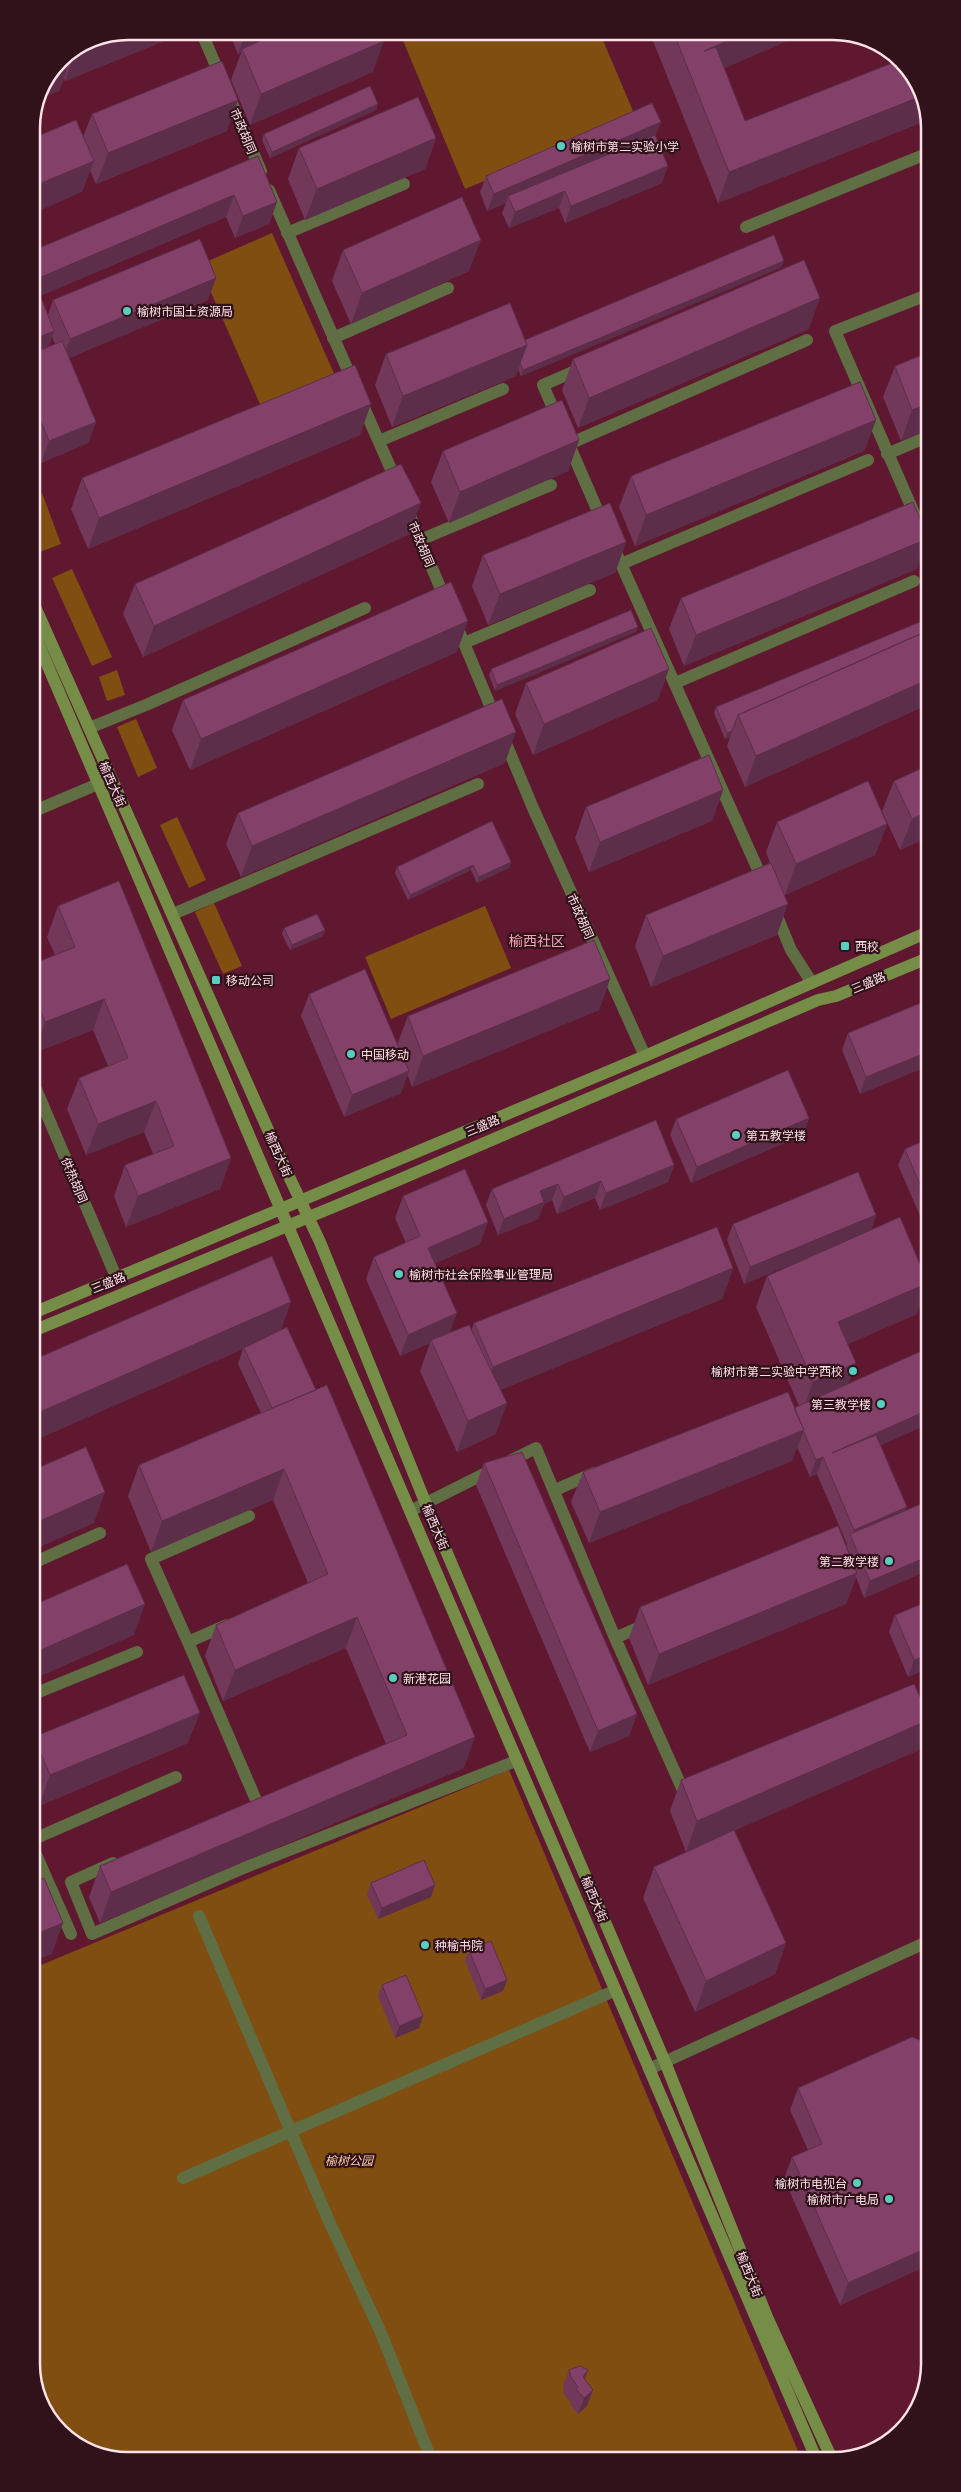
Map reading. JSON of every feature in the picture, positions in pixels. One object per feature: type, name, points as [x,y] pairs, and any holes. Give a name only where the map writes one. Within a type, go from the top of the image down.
[{"type":"main road","name":"榆西大街","points":[[40,618],[300,1202],[308,1216],[426,1504],[665,2062],[767,2317],[828,2452]]},
{"type":"main road","name":"榆西大街","points":[[40,648],[614,1991],[813,2452]]},
{"type":"main road","name":"三盛路","points":[[40,1310],[646,1056],[921,935]]},
{"type":"main road","name":"三盛路","points":[[40,1328],[599,1095],[818,1000],[836,996],[921,961]]},
{"type":"street","name":"市政胡同","points":[[205,40],[379,441],[533,808],[646,1056]]},
{"type":"street","points":[[746,227],[921,156]]},
{"type":"street","points":[[288,233],[404,184]]},
{"type":"street","points":[[333,338],[448,288]]},
{"type":"street","points":[[921,297],[835,331],[921,530]]},
{"type":"street","points":[[569,444],[807,340]]},
{"type":"street","points":[[597,362],[543,386],[727,804],[754,858],[791,950],[812,983]]},
{"type":"street","points":[[379,441],[503,389]]},
{"type":"street","points":[[887,454],[921,440]]},
{"type":"street","points":[[621,564],[868,460]]},
{"type":"street","points":[[420,540],[551,484]]},
{"type":"street","points":[[674,683],[914,581]]},
{"type":"street","points":[[464,643],[590,590]]},
{"type":"street","points":[[89,728],[146,706],[365,608]]},
{"type":"street","points":[[40,809],[98,784]]},
{"type":"street","points":[[172,914],[478,784]]},
{"type":"street","name":"供热胡同","points":[[40,1098],[117,1279]]},
{"type":"street","points":[[410,1511],[536,1448],[615,1638],[682,1788],[700,1780]]},
{"type":"street","points":[[555,1490],[608,1468]]},
{"type":"street","points":[[249,1516],[151,1559],[256,1800]]},
{"type":"street","points":[[40,1560],[100,1533]]},
{"type":"street","points":[[615,1638],[660,1618]]},
{"type":"street","points":[[188,1642],[240,1620]]},
{"type":"street","points":[[40,1692],[137,1652]]},
{"type":"street","points":[[124,1858],[71,1882],[92,1934],[241,1869],[516,1761]]},
{"type":"street","points":[[40,1836],[176,1777]]},
{"type":"street","points":[[40,1864],[71,1934]]},
{"type":"street","points":[[199,1916],[329,2221],[381,2333],[428,2452]]},
{"type":"street","points":[[649,2069],[921,1945]]},
{"type":"street","points":[[183,2178],[614,1991]]},
{"type":"green space","points":[[403,40],[603,40],[636,118],[465,189]]},
{"type":"green space","points":[[272,233],[336,378],[263,411],[199,265]]},
{"type":"green space","points":[[42,493],[61,544],[40,552],[40,494]]},
{"type":"green space","points":[[72,569],[112,657],[92,666],[52,578]]},
{"type":"green space","points":[[117,670],[125,695],[107,701],[99,677]]},
{"type":"green space","points":[[136,719],[157,768],[138,777],[117,727]]},
{"type":"green space","points":[[177,817],[206,880],[189,888],[160,825]]},
{"type":"green space","points":[[214,903],[242,966],[223,974],[195,912]]},
{"type":"green space","points":[[485,906],[511,968],[391,1019],[365,957]]},
{"type":"green space","name":"榆树公园","points":[[509,1770],[798,2452],[122,2452],[105,2449],[79,2437],[58,2418],[52,2408],[43,2387],[40,2364],[40,1965]]},
{"type":"building","points":[[262,40],[384,41],[261,94],[242,49]]},
{"type":"building","points":[[677,40],[729,40],[704,51],[716,47],[745,121],[892,63],[903,74],[914,94],[916,99],[729,172]]},
{"type":"building","points":[[222,61],[238,100],[108,153],[92,114]]},
{"type":"building","points":[[370,86],[378,104],[272,152],[264,134]]},
{"type":"building","points":[[418,97],[436,138],[317,189],[299,148]]},
{"type":"building","points":[[652,103],[661,122],[494,194],[486,176]]},
{"type":"building","points":[[76,120],[94,161],[40,184],[40,135]]},
{"type":"building","points":[[655,135],[668,166],[571,206],[565,191],[515,212],[508,196]]},
{"type":"building","points":[[258,156],[277,202],[243,216],[234,195],[41,277],[40,248]]},
{"type":"building","points":[[462,197],[481,240],[362,293],[343,250]]},
{"type":"building","points":[[774,235],[784,261],[523,370],[520,363],[527,345],[525,340]]},
{"type":"building","points":[[200,239],[216,278],[70,339],[53,300]]},
{"type":"building","points":[[804,260],[820,298],[589,398],[573,359]]},
{"type":"building","points":[[40,295],[54,331],[40,337]]},
{"type":"building","points":[[510,303],[527,345],[403,396],[386,354]]},
{"type":"building","points":[[62,341],[96,422],[49,441],[40,419],[40,351]]},
{"type":"building","points":[[921,355],[921,406],[912,410],[895,366]]},
{"type":"building","points":[[355,365],[371,404],[99,518],[82,478]]},
{"type":"building","points":[[860,382],[876,420],[646,515],[631,476]]},
{"type":"building","points":[[562,400],[579,440],[460,492],[443,451]]},
{"type":"building","points":[[401,464],[421,503],[154,626],[135,584]]},
{"type":"building","points":[[913,502],[921,521],[921,541],[696,635],[681,598]]},
{"type":"building","points":[[610,503],[626,542],[500,594],[483,555]]},
{"type":"building","points":[[451,582],[468,621],[201,739],[183,700]]},
{"type":"building","points":[[631,610],[638,627],[497,685],[491,669]]},
{"type":"building","points":[[921,622],[921,634],[738,715],[732,731],[727,733],[716,707]]},
{"type":"building","points":[[651,628],[669,669],[544,724],[526,683]]},
{"type":"building","points":[[921,634],[921,683],[756,756],[738,715]]},
{"type":"building","points":[[502,699],[516,732],[252,846],[238,813]]},
{"type":"building","points":[[709,755],[723,790],[600,842],[586,807]]},
{"type":"building","points":[[921,769],[921,815],[912,819],[894,781]]},
{"type":"building","points":[[868,781],[887,824],[796,864],[777,822]]},
{"type":"building","points":[[492,821],[511,862],[479,877],[473,865],[410,895],[397,867]]},
{"type":"building","points":[[771,863],[788,904],[663,956],[646,915]]},
{"type":"building","points":[[119,881],[231,1158],[138,1196],[125,1165],[174,1146],[156,1101],[98,1124],[79,1078],[128,1058],[104,999],[45,1022],[40,1009],[40,961],[75,947],[58,906]]},
{"type":"building","points":[[317,914],[325,930],[292,945],[284,928]]},
{"type":"building","points":[[594,940],[610,979],[423,1056],[408,1016]]},
{"type":"building","name":"中国移动","points":[[365,969],[409,1071],[352,1095],[309,994]]},
{"type":"building","points":[[921,1003],[921,1055],[866,1077],[848,1033]]},
{"type":"building","name":"第五教学楼","points":[[788,1070],[809,1118],[697,1167],[676,1119]]},
{"type":"building","points":[[656,1120],[674,1165],[606,1193],[601,1181],[564,1197],[558,1184],[540,1191],[544,1202],[504,1219],[492,1189]]},
{"type":"building","points":[[921,1142],[921,1187],[905,1149]]},
{"type":"building","name":"榆树市社会保险事业管理局","points":[[465,1169],[488,1222],[428,1248],[457,1313],[408,1335],[374,1257],[420,1236],[403,1196]]},
{"type":"building","points":[[858,1172],[876,1215],[750,1267],[733,1224]]},
{"type":"building","points":[[900,1217],[921,1266],[921,1286],[838,1322],[856,1363],[813,1382],[767,1276]]},
{"type":"building","points":[[717,1227],[733,1268],[493,1367],[474,1323]]},
{"type":"building","points":[[272,1256],[291,1302],[40,1412],[40,1357]]},
{"type":"building","points":[[469,1325],[507,1403],[468,1421],[431,1340]]},
{"type":"building","points":[[287,1327],[316,1390],[272,1408],[244,1348]]},
{"type":"building","points":[[921,1351],[921,1413],[832,1453],[876,1435],[907,1507],[854,1530],[823,1457],[816,1460],[794,1408]]},
{"type":"building","points":[[327,1385],[475,1737],[111,1892],[100,1866],[407,1735],[357,1617],[235,1670],[216,1625],[328,1574],[284,1469],[162,1521],[139,1465]]},
{"type":"building","points":[[788,1392],[804,1430],[600,1512],[583,1472]]},
{"type":"building","points":[[86,1447],[105,1492],[40,1521],[40,1467]]},
{"type":"building","points":[[522,1452],[637,1714],[598,1731],[484,1463]]},
{"type":"building","points":[[921,1504],[921,1559],[870,1581],[850,1534]]},
{"type":"building","points":[[838,1526],[857,1573],[659,1654],[640,1607]]},
{"type":"building","points":[[127,1564],[145,1604],[40,1650],[40,1602]]},
{"type":"building","points":[[921,1604],[921,1657],[914,1660],[895,1615]]},
{"type":"building","points":[[184,1675],[200,1713],[50,1775],[40,1751],[40,1735]]},
{"type":"building","points":[[914,1684],[921,1699],[921,1723],[697,1821],[681,1780]]},
{"type":"building","points":[[734,1830],[786,1943],[706,1981],[654,1867]]},
{"type":"building","points":[[424,1860],[435,1885],[382,1908],[371,1883]]},
{"type":"building","points":[[44,1878],[63,1923],[40,1933],[40,1880]]},
{"type":"building","points":[[491,1941],[507,1980],[485,1989],[469,1950]]},
{"type":"building","points":[[406,1975],[423,2016],[399,2026],[382,1985]]},
{"type":"building","name":"榆树市电视台","points":[[912,2037],[921,2041],[921,2251],[848,2283],[792,2157],[822,2144],[798,2088]]},
{"type":"building","points":[[580,2366],[588,2370],[583,2377],[593,2390],[584,2398],[576,2389],[578,2387],[571,2377],[569,2370]]},
{"type":"place","name":"榆树市第二实验小学","points":[[561,146]]},
{"type":"place","name":"榆树市国土资源局","points":[[127,311]]},
{"type":"place","name":"西校","points":[[845,946]]},
{"type":"place","name":"移动公司","points":[[216,980]]},
{"type":"place","name":"中国移动","points":[[351,1054]]},
{"type":"place","name":"第五教学楼","points":[[736,1135]]},
{"type":"place","name":"榆树市社会保险事业管理局","points":[[399,1274]]},
{"type":"place","name":"榆树市第二实验中学西校","points":[[853,1371]]},
{"type":"place","name":"第三教学楼","points":[[881,1404]]},
{"type":"place","name":"第二教学楼","points":[[889,1561]]},
{"type":"place","name":"新港花园","points":[[393,1678]]},
{"type":"place","name":"种榆书院","points":[[425,1945]]},
{"type":"place","name":"榆树市电视台","points":[[857,2183]]},
{"type":"place","name":"榆树市广电局","points":[[889,2199]]},
{"type":"district","name":"榆西社区","points":[[537,940]]}]
